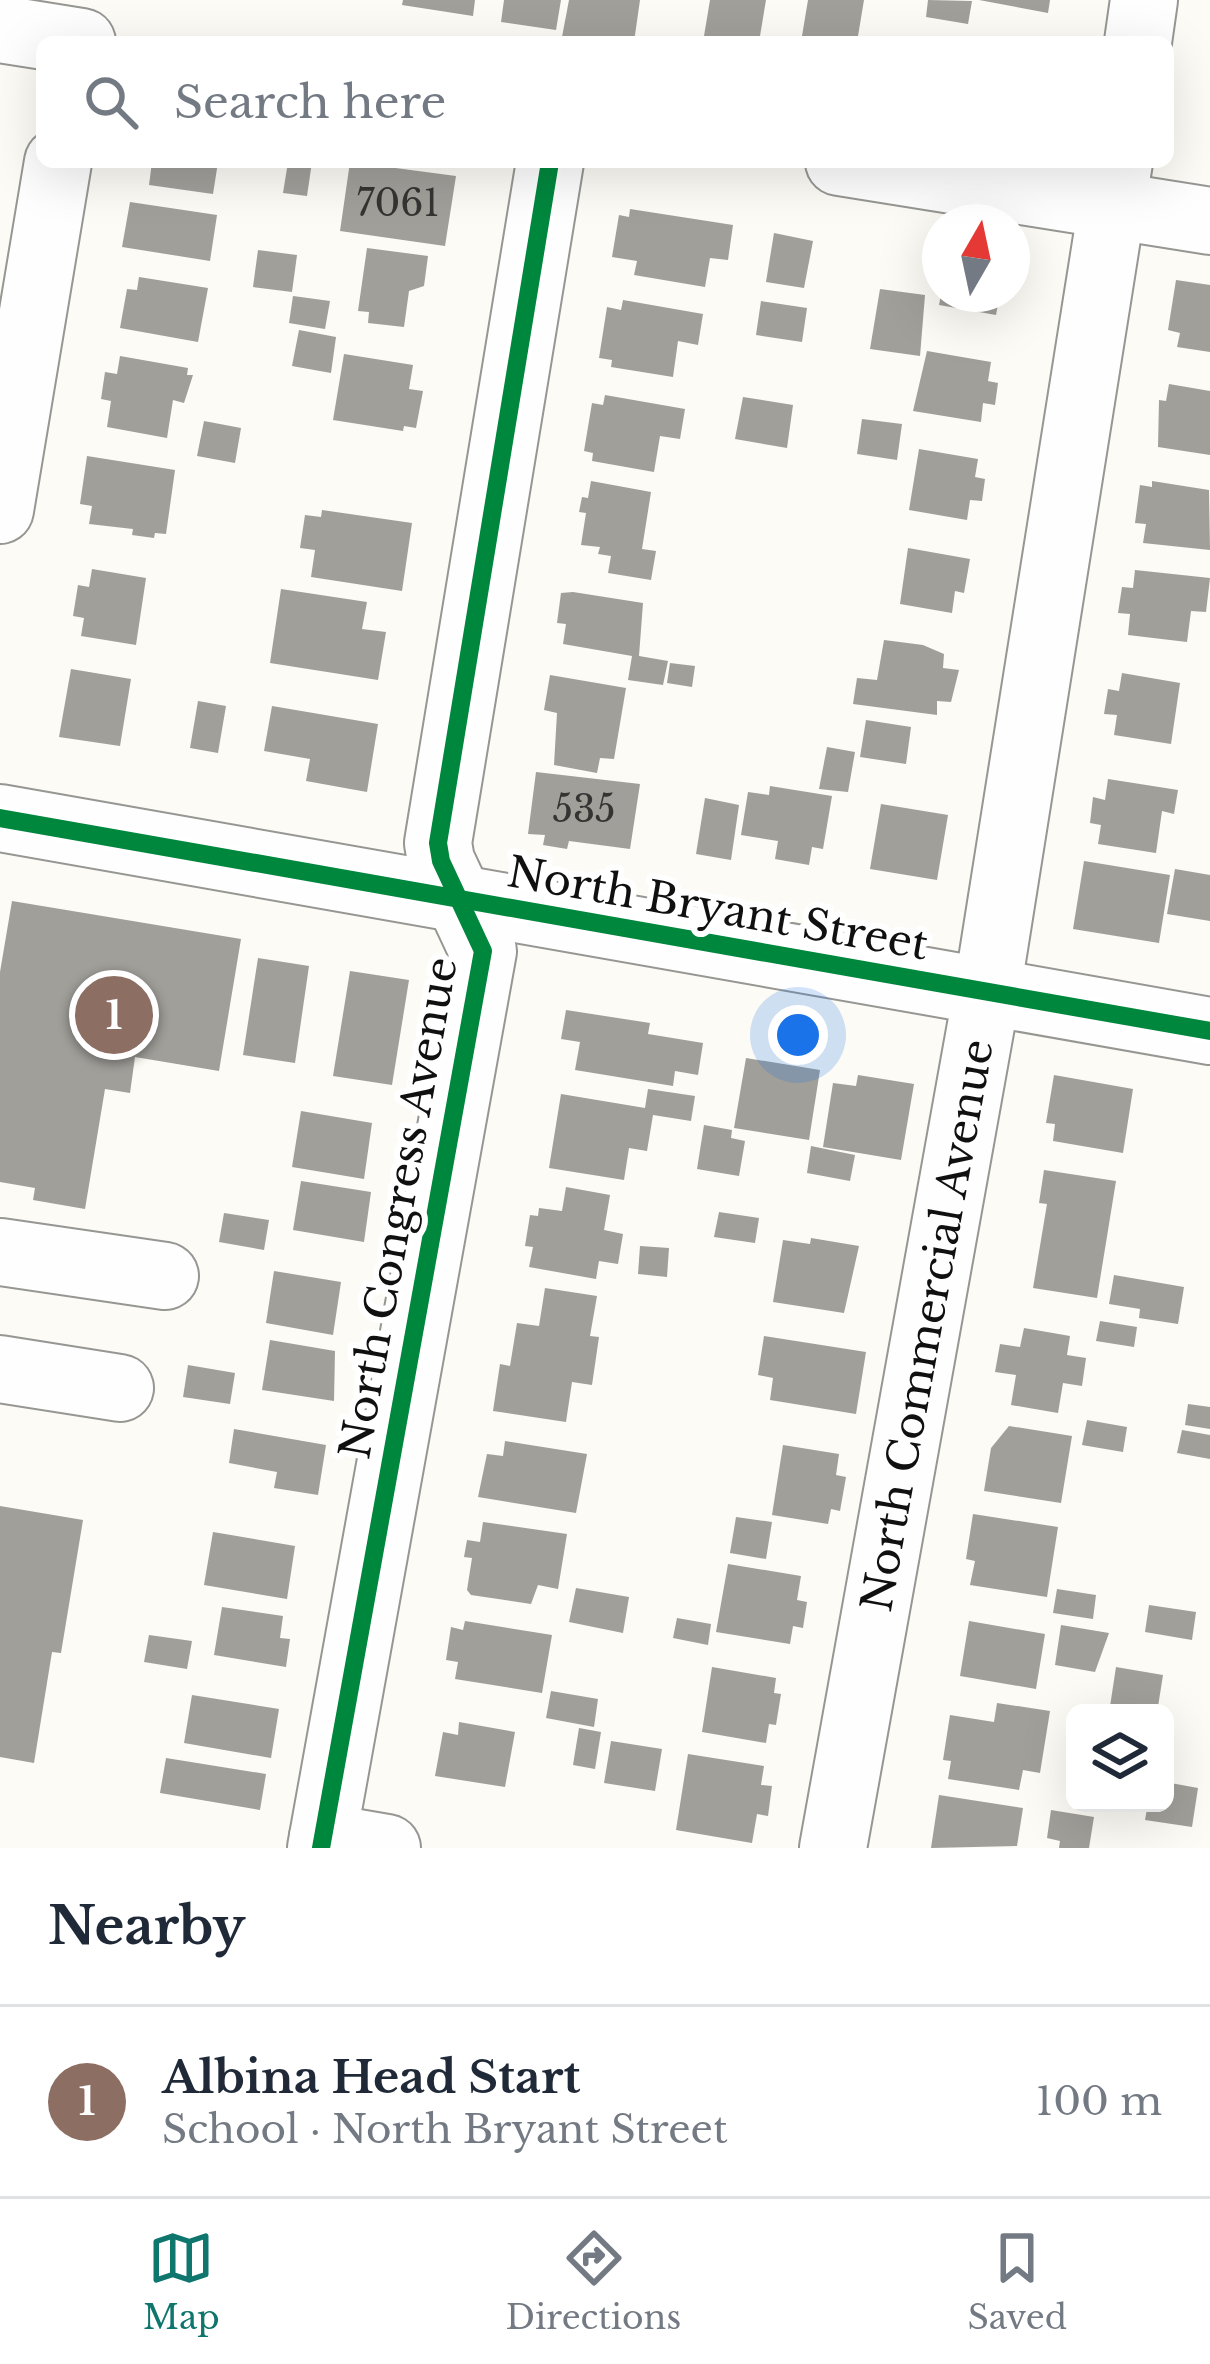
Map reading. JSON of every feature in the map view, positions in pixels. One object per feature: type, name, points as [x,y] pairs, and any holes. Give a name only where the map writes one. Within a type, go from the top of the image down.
[{"type":"street","points":[[80,36],[85,0]]},
{"type":"street","points":[[1139,36],[1144,0]]},
{"type":"street","points":[[0,29],[43,36]]},
{"type":"street","points":[[0,510],[57,168]]},
{"type":"street","name":"North Congress Avenue","points":[[322,1843],[483,951],[441,861],[438,843],[549,168]]},
{"type":"street","points":[[915,168],[1116,184],[1210,221]]},
{"type":"street","name":"North Commercial Avenue","points":[[833,1848],[987,992],[1116,184]]},
{"type":"street","name":"North Bryant Street","points":[[0,818],[1210,1031]]},
{"type":"street","points":[[0,1252],[165,1276]]},
{"type":"street","points":[[0,1370],[120,1388]]},
{"type":"street","points":[[322,1843],[387,1848]]},
{"type":"building","points":[[403,0],[475,0],[473,16],[402,5]]},
{"type":"building","points":[[504,0],[561,0],[556,30],[501,22]]},
{"type":"building","points":[[569,0],[640,0],[635,36],[562,36]]},
{"type":"building","points":[[710,0],[766,0],[760,36],[704,36]]},
{"type":"building","points":[[808,0],[864,0],[858,36],[802,36]]},
{"type":"building","points":[[928,0],[972,1],[968,24],[926,17]]},
{"type":"building","points":[[979,0],[1050,0],[1048,13]]},
{"type":"building","points":[[151,168],[217,168],[213,194],[149,185]]},
{"type":"building","points":[[287,168],[311,168],[307,196],[283,193]]},
{"type":"building","points":[[349,168],[456,176],[445,246],[340,231]]},
{"type":"building","points":[[130,202],[217,215],[210,261],[122,247]]},
{"type":"building","points":[[630,209],[733,225],[728,260],[710,258],[705,287],[634,275],[637,261],[612,257],[619,215],[629,217]]},
{"type":"building","points":[[774,233],[813,241],[804,288],[766,282]]},
{"type":"building","points":[[367,248],[428,256],[424,286],[409,291],[404,327],[368,323],[369,312],[358,311]]},
{"type":"building","points":[[258,250],[297,255],[292,292],[253,287]]},
{"type":"building","points":[[139,277],[208,288],[198,342],[120,328],[127,289],[137,290]]},
{"type":"building","points":[[1176,280],[1210,285],[1210,352],[1177,347],[1180,333],[1168,330]]},
{"type":"building","points":[[880,289],[922,295],[920,356],[870,349]]},
{"type":"building","points":[[293,296],[330,301],[325,329],[289,323]]},
{"type":"building","points":[[623,300],[703,314],[698,345],[678,341],[673,377],[611,367],[612,360],[599,358],[607,307],[621,310]]},
{"type":"building","points":[[761,301],[807,308],[802,342],[756,335]]},
{"type":"building","points":[[299,330],[336,337],[331,373],[292,366]]},
{"type":"building","points":[[927,351],[991,362],[988,381],[998,383],[995,405],[983,403],[981,422],[913,411]]},
{"type":"building","points":[[344,354],[413,365],[409,389],[423,391],[416,428],[404,426],[403,431],[333,420]]},
{"type":"building","points":[[120,356],[188,368],[187,375],[193,375],[184,403],[173,400],[167,438],[107,427],[111,401],[101,399],[105,372],[117,374]]},
{"type":"building","points":[[1169,384],[1210,391],[1210,455],[1158,447],[1159,400],[1166,401]]},
{"type":"building","points":[[605,395],[685,409],[680,439],[660,436],[654,472],[592,461],[593,453],[584,451],[592,403],[603,405]]},
{"type":"building","points":[[743,397],[793,405],[787,448],[735,439]]},
{"type":"building","points":[[862,419],[902,424],[897,460],[857,454]]},
{"type":"building","points":[[204,421],[241,428],[235,463],[197,456]]},
{"type":"building","points":[[919,449],[978,459],[975,477],[985,479],[982,501],[970,500],[967,520],[909,510]]},
{"type":"building","points":[[87,456],[175,470],[166,534],[155,533],[154,538],[132,535],[133,529],[89,524],[92,506],[80,504]]},
{"type":"building","points":[[591,481],[651,492],[642,549],[656,551],[651,580],[608,573],[611,556],[598,554],[600,547],[581,545],[586,513],[579,512]]},
{"type":"building","points":[[1152,481],[1209,490],[1210,550],[1143,543],[1146,524],[1135,523],[1140,485],[1152,487]]},
{"type":"building","points":[[322,510],[412,523],[402,591],[311,577],[315,550],[300,548],[305,515],[321,517]]},
{"type":"building","points":[[908,548],[970,559],[964,593],[955,591],[952,613],[900,604]]},
{"type":"building","points":[[92,569],[146,578],[136,645],[81,636],[84,618],[73,616],[78,585],[89,587]]},
{"type":"building","points":[[1135,570],[1210,578],[1206,612],[1191,611],[1187,642],[1128,635],[1130,614],[1118,613],[1122,587],[1133,588]]},
{"type":"building","points":[[281,589],[367,602],[362,629],[386,632],[378,680],[270,663]]},
{"type":"building","points":[[561,593],[643,603],[639,656],[668,661],[663,685],[628,680],[632,656],[563,644],[566,624],[557,623]]},
{"type":"building","points":[[884,640],[923,645],[944,654],[943,668],[959,670],[951,702],[937,701],[937,715],[853,704],[857,678],[877,680]]},
{"type":"building","points":[[670,663],[695,666],[692,687],[667,683]]},
{"type":"building","points":[[71,669],[131,679],[120,746],[59,737]]},
{"type":"building","points":[[1122,673],[1180,683],[1171,744],[1114,735],[1117,715],[1104,714],[1108,689],[1119,691]]},
{"type":"building","points":[[550,675],[626,688],[614,759],[600,758],[597,773],[554,765],[557,713],[544,710]]},
{"type":"building","points":[[198,701],[226,706],[218,753],[190,748]]},
{"type":"building","points":[[272,706],[378,724],[367,792],[306,781],[310,759],[264,751]]},
{"type":"building","points":[[866,720],[911,727],[906,764],[860,757]]},
{"type":"building","points":[[827,747],[855,752],[848,792],[819,789]]},
{"type":"building","points":[[536,772],[640,784],[630,849],[569,841],[567,849],[543,845],[545,835],[528,834]]},
{"type":"building","points":[[1108,779],[1178,790],[1174,814],[1162,811],[1156,853],[1098,844],[1101,825],[1090,823],[1093,797],[1105,800]]},
{"type":"building","points":[[770,786],[832,796],[823,849],[812,847],[809,865],[775,859],[778,841],[741,835],[748,792],[769,795]]},
{"type":"building","points":[[705,798],[739,805],[731,860],[696,854]]},
{"type":"building","points":[[881,804],[948,815],[937,880],[870,869]]},
{"type":"building","points":[[1084,861],[1170,875],[1159,943],[1073,929]]},
{"type":"building","points":[[1175,869],[1210,875],[1210,921],[1167,914]]},
{"type":"building","points":[[12,901],[241,939],[219,1071],[135,1057],[130,1093],[105,1089],[85,1209],[33,1200],[35,1188],[0,1182],[0,972]]},
{"type":"building","points":[[258,958],[309,966],[295,1063],[243,1055]]},
{"type":"building","points":[[350,971],[409,980],[392,1085],[333,1076]]},
{"type":"building","points":[[566,1010],[650,1023],[648,1034],[703,1043],[698,1075],[675,1071],[673,1086],[575,1070],[580,1042],[561,1039]]},
{"type":"building","points":[[746,1058],[820,1070],[809,1140],[734,1128]]},
{"type":"building","points":[[858,1075],[914,1084],[901,1160],[823,1147],[833,1083],[856,1086]]},
{"type":"building","points":[[1054,1075],[1133,1089],[1123,1153],[1053,1141],[1055,1124],[1046,1123]]},
{"type":"building","points":[[648,1089],[695,1096],[691,1121],[653,1115],[647,1151],[629,1148],[624,1180],[549,1168],[561,1094],[645,1108]]},
{"type":"building","points":[[301,1111],[372,1123],[364,1179],[292,1167]]},
{"type":"building","points":[[704,1125],[732,1130],[731,1138],[745,1141],[739,1176],[697,1169]]},
{"type":"building","points":[[811,1146],[855,1155],[850,1181],[807,1173]]},
{"type":"building","points":[[1044,1170],[1116,1181],[1097,1298],[1033,1288],[1047,1204],[1039,1203]]},
{"type":"building","points":[[301,1181],[371,1192],[364,1242],[293,1230]]},
{"type":"building","points":[[566,1187],[610,1195],[604,1230],[623,1234],[618,1264],[599,1261],[596,1279],[529,1267],[533,1247],[525,1246],[530,1215],[538,1216],[539,1208],[562,1211]]},
{"type":"building","points":[[719,1212],[759,1218],[755,1243],[714,1237]]},
{"type":"building","points":[[224,1213],[269,1220],[264,1250],[219,1242]]},
{"type":"building","points":[[811,1238],[859,1246],[844,1313],[773,1302],[783,1240],[810,1244]]},
{"type":"building","points":[[640,1246],[669,1248],[667,1277],[638,1274]]},
{"type":"building","points":[[274,1271],[341,1282],[333,1335],[266,1323]]},
{"type":"building","points":[[1114,1275],[1184,1287],[1178,1324],[1139,1318],[1140,1309],[1109,1304]]},
{"type":"building","points":[[545,1288],[597,1296],[590,1336],[599,1337],[592,1385],[572,1382],[566,1422],[493,1411],[500,1364],[510,1366],[517,1323],[539,1326]]},
{"type":"building","points":[[1100,1321],[1137,1327],[1134,1347],[1096,1341]]},
{"type":"building","points":[[1024,1328],[1070,1336],[1067,1355],[1086,1358],[1082,1386],[1063,1383],[1058,1413],[1011,1405],[1016,1375],[995,1372],[1000,1344],[1020,1347]]},
{"type":"building","points":[[764,1336],[866,1352],[856,1414],[770,1400],[773,1378],[758,1375]]},
{"type":"building","points":[[270,1340],[335,1351],[334,1401],[262,1390]]},
{"type":"building","points":[[188,1365],[235,1373],[230,1404],[183,1397]]},
{"type":"building","points":[[1188,1404],[1210,1407],[1210,1429],[1185,1425]]},
{"type":"building","points":[[1087,1420],[1127,1427],[1123,1452],[1082,1445]]},
{"type":"building","points":[[1009,1426],[1072,1436],[1061,1503],[984,1491],[991,1448]]},
{"type":"building","points":[[234,1429],[326,1445],[318,1495],[274,1488],[277,1472],[229,1463]]},
{"type":"building","points":[[1182,1430],[1210,1435],[1210,1459],[1177,1453]]},
{"type":"building","points":[[505,1441],[587,1454],[576,1513],[478,1497],[487,1454],[503,1456]]},
{"type":"building","points":[[783,1445],[839,1454],[836,1475],[846,1477],[840,1511],[831,1509],[828,1524],[772,1515]]},
{"type":"building","points":[[0,1506],[83,1520],[61,1653],[52,1652],[34,1763],[0,1757]]},
{"type":"building","points":[[973,1514],[1058,1527],[1047,1597],[970,1585],[975,1561],[966,1559]]},
{"type":"building","points":[[736,1517],[772,1522],[766,1559],[730,1553]]},
{"type":"building","points":[[483,1522],[567,1534],[558,1589],[538,1585],[531,1604],[471,1595],[467,1590],[472,1558],[464,1557],[467,1540],[480,1542]]},
{"type":"building","points":[[213,1532],[295,1546],[287,1599],[204,1585]]},
{"type":"building","points":[[728,1564],[801,1576],[797,1600],[807,1602],[803,1628],[793,1626],[790,1644],[716,1632]]},
{"type":"building","points":[[576,1588],[629,1597],[623,1633],[569,1622]]},
{"type":"building","points":[[1057,1589],[1096,1595],[1093,1619],[1053,1613]]},
{"type":"building","points":[[1149,1605],[1196,1612],[1192,1640],[1145,1632]]},
{"type":"building","points":[[222,1607],[283,1616],[280,1638],[290,1639],[286,1667],[214,1655]]},
{"type":"building","points":[[677,1618],[711,1624],[708,1645],[673,1638]]},
{"type":"building","points":[[465,1621],[552,1635],[542,1693],[455,1679],[458,1662],[446,1660],[451,1627],[463,1630]]},
{"type":"building","points":[[969,1621],[1045,1634],[1036,1689],[960,1676]]},
{"type":"building","points":[[1061,1625],[1109,1633],[1095,1672],[1055,1665]]},
{"type":"building","points":[[149,1635],[192,1641],[187,1669],[144,1662]]},
{"type":"building","points":[[712,1667],[776,1678],[774,1693],[781,1694],[776,1725],[769,1724],[766,1743],[702,1732]]},
{"type":"building","points":[[1116,1667],[1163,1675],[1158,1704],[1110,1704]]},
{"type":"building","points":[[551,1691],[598,1699],[594,1727],[546,1718]]},
{"type":"building","points":[[192,1695],[279,1709],[271,1758],[184,1743]]},
{"type":"building","points":[[997,1703],[1050,1711],[1040,1773],[1023,1770],[1019,1790],[948,1779],[951,1761],[943,1760],[950,1715],[994,1722]]},
{"type":"building","points":[[459,1722],[515,1732],[505,1787],[435,1776],[443,1732],[458,1735]]},
{"type":"building","points":[[579,1728],[601,1732],[595,1769],[573,1765]]},
{"type":"building","points":[[611,1741],[662,1749],[655,1791],[604,1783]]},
{"type":"building","points":[[688,1754],[764,1766],[761,1785],[772,1786],[768,1816],[757,1814],[752,1843],[676,1830]]},
{"type":"building","points":[[166,1758],[266,1774],[260,1810],[160,1793]]},
{"type":"building","points":[[1174,1784],[1198,1788],[1192,1827],[1145,1820],[1146,1812],[1174,1812]]},
{"type":"building","points":[[939,1795],[1023,1808],[1017,1846],[931,1848]]},
{"type":"building","points":[[1051,1810],[1094,1817],[1089,1848],[1059,1848],[1060,1841],[1047,1838]]},
{"type":"cycle path","points":[[321,1848],[483,951],[441,861],[438,843],[549,168]]},
{"type":"cycle path","points":[[0,818],[1210,1031]]},
{"type":"place","name":"Albina Head Start","points":[[114,1015]]}]
